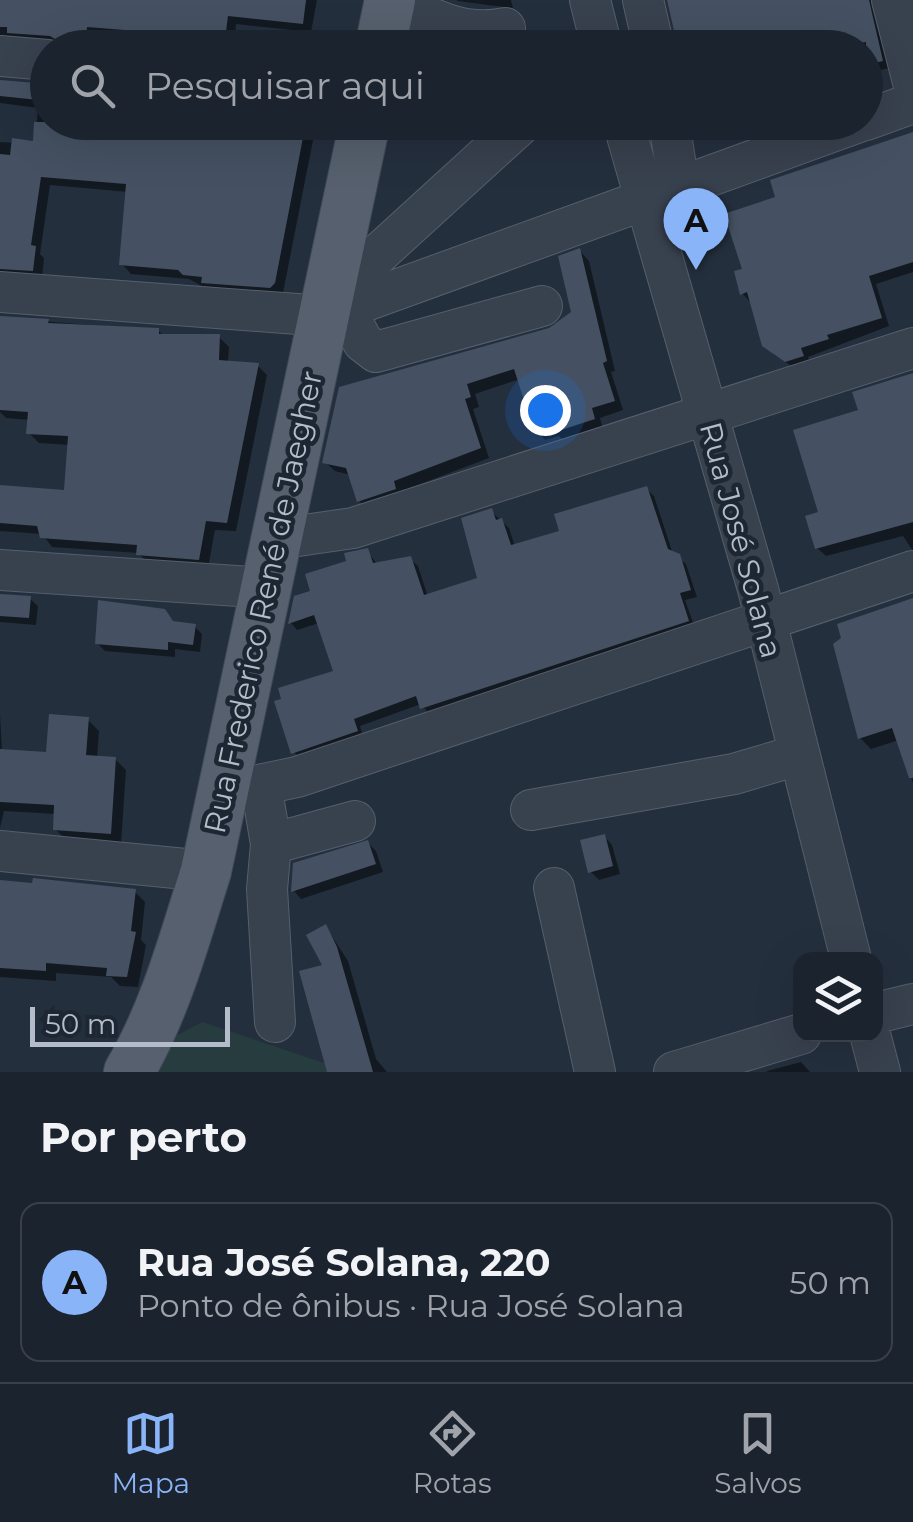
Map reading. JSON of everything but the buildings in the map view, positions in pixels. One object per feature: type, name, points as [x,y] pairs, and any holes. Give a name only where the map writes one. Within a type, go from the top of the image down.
[{"type":"main road","points":[[384,30],[392,0]]},
{"type":"main road","name":"Rua Frederico René de Jaegher","points":[[129,1072],[150,1037],[172,982],[206,871],[243,789],[266,588],[334,312],[362,140]]},
{"type":"street","points":[[392,0],[470,30]]},
{"type":"street","points":[[590,0],[598,30]]},
{"type":"street","points":[[643,0],[650,30]]},
{"type":"street","points":[[892,0],[913,82]]},
{"type":"street","points":[[496,30],[505,28]]},
{"type":"street","points":[[0,56],[30,58]]},
{"type":"street","points":[[883,114],[913,103]]},
{"type":"street","points":[[334,312],[364,267],[504,140]]},
{"type":"street","name":"Rua José Solana","points":[[633,140],[661,191],[707,413],[765,618],[850,952]]},
{"type":"street","points":[[661,191],[667,140]]},
{"type":"street","points":[[0,292],[334,312],[807,140]]},
{"type":"street","points":[[334,312],[376,352],[542,306]]},
{"type":"street","points":[[277,539],[353,528],[913,348]]},
{"type":"street","points":[[0,570],[266,588]]},
{"type":"street","points":[[275,1022],[267,889],[271,844],[243,789],[913,571]]},
{"type":"street","points":[[531,810],[734,774],[798,755]]},
{"type":"street","points":[[271,844],[355,822]]},
{"type":"street","points":[[0,851],[206,871]]},
{"type":"street","points":[[554,888],[596,1072]]},
{"type":"street","points":[[883,1012],[913,1004]]},
{"type":"street","points":[[674,1072],[793,1036]]},
{"type":"street","points":[[872,1042],[880,1072]]},
{"type":"green space","points":[[202,1022],[351,1072],[153,1072],[176,1036]]},
{"type":"place","name":"Rua José Solana, 220","points":[[696,270]]}]
